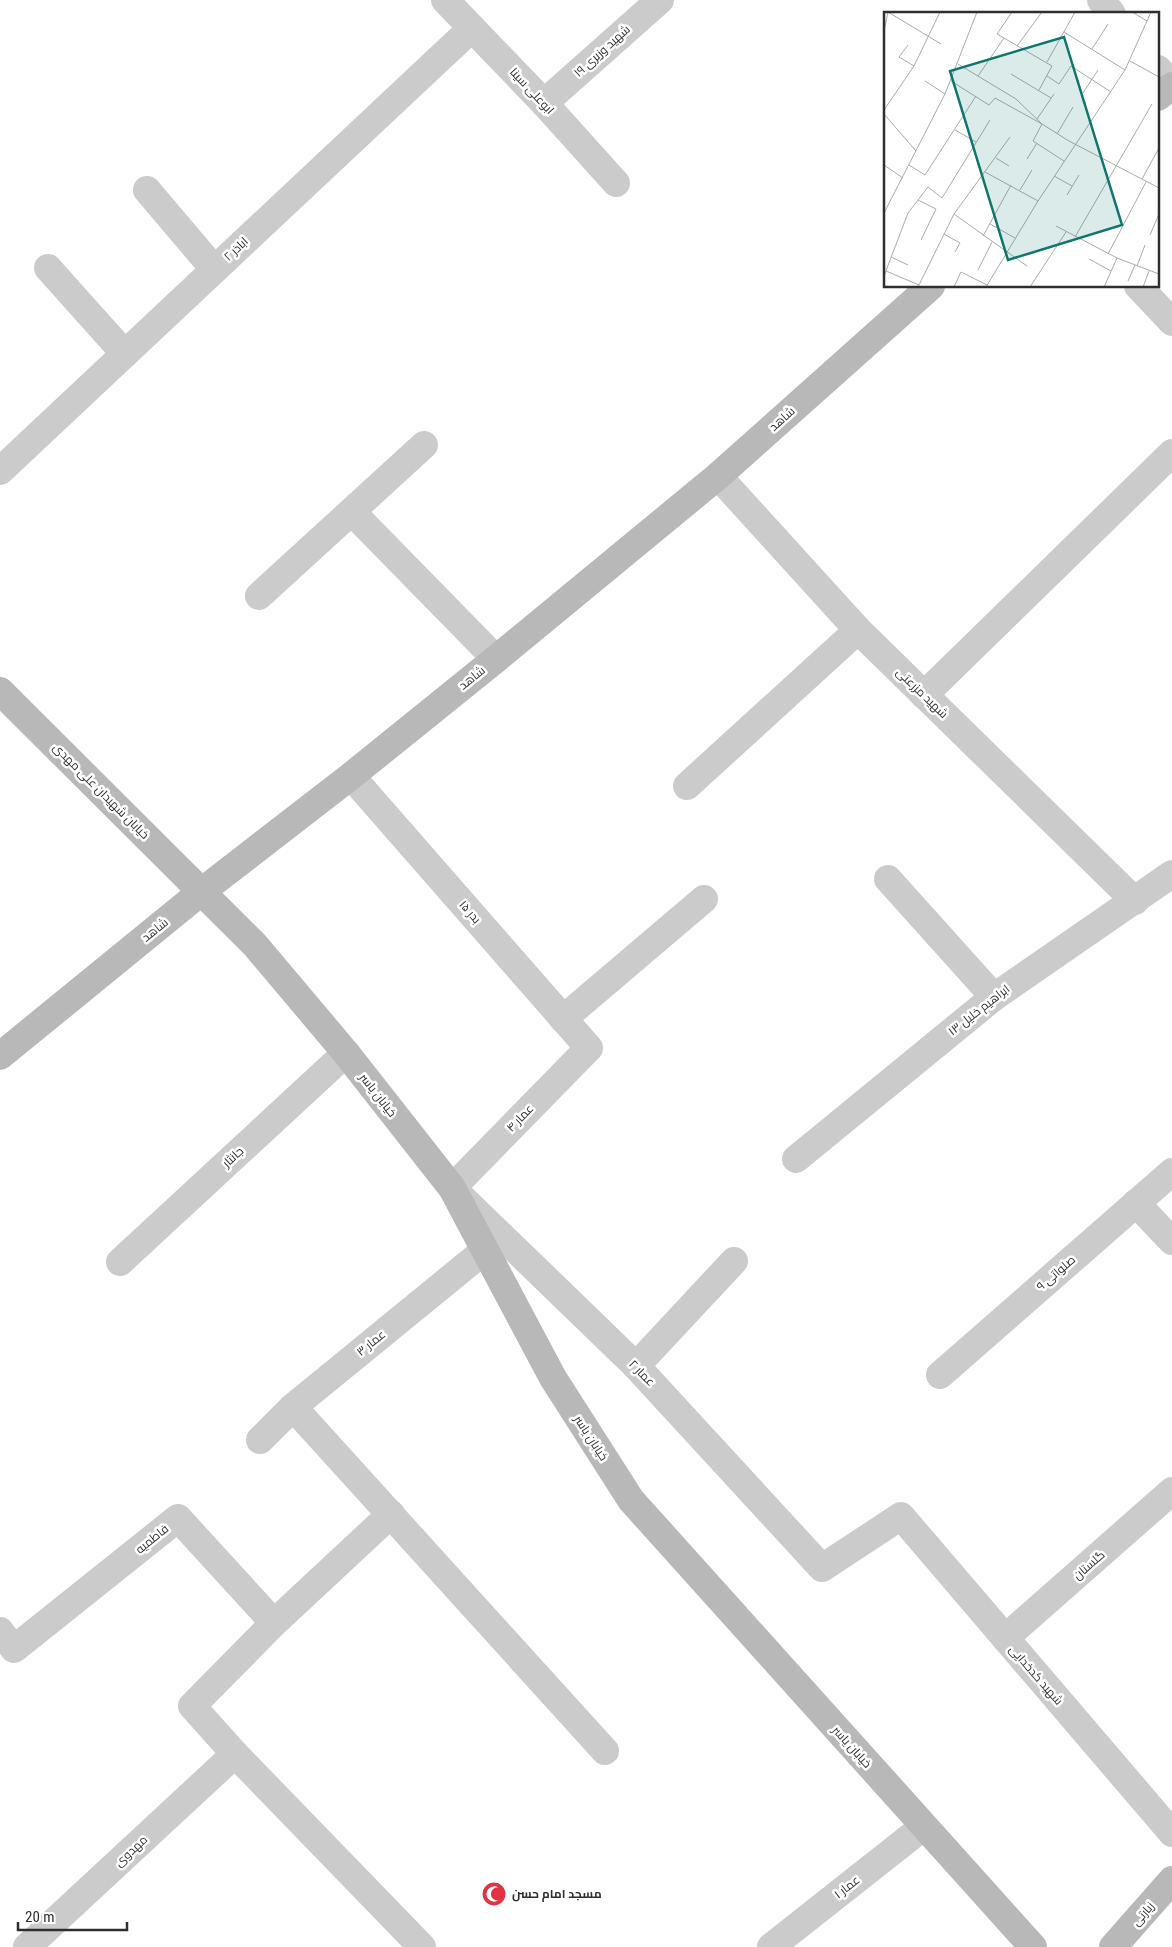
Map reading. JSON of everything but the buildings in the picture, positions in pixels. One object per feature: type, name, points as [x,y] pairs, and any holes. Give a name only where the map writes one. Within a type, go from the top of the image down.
[{"type":"street","name":"ابوعلی سینا","points":[[445,0],[544,103],[616,183]]},
{"type":"street","name":"شهید وزیری ۱۹","points":[[544,103],[660,0]]},
{"type":"street","points":[[1101,0],[1110,12]]},
{"type":"street","name":"اباذر ۲","points":[[0,471],[472,28]]},
{"type":"street","points":[[1160,71],[1172,86],[1160,95]]},
{"type":"street","points":[[147,190],[214,269]]},
{"type":"street","points":[[48,268],[125,354]]},
{"type":"street","name":"شاهد","points":[[0,1056],[201,892],[351,776],[496,659],[718,476],[930,288]]},
{"type":"street","points":[[1140,288],[1172,322]]},
{"type":"street","points":[[259,596],[424,445]]},
{"type":"street","points":[[924,695],[1172,452]]},
{"type":"street","name":"شهید مزرعتی","points":[[718,476],[858,630],[1135,901]]},
{"type":"street","points":[[352,512],[496,659]]},
{"type":"street","points":[[687,786],[858,630]]},
{"type":"street","name":"خیابان شهیدان علی مهدی","points":[[0,692],[201,892]]},
{"type":"street","name":"بدر ۱۵","points":[[351,776],[589,1048]]},
{"type":"street","name":"ابراهیم خلیل ۱۳","points":[[796,1159],[994,997],[1172,874]]},
{"type":"street","points":[[888,879],[994,997]]},
{"type":"street","name":"خیابان یاسر","points":[[201,892],[255,945],[346,1053],[452,1188],[553,1378],[631,1500],[923,1827],[1033,1947]]},
{"type":"street","points":[[563,1019],[704,899]]},
{"type":"street","name":"عمار ۴","points":[[452,1188],[589,1048]]},
{"type":"street","name":"جانثار","points":[[120,1262],[346,1053]]},
{"type":"street","name":"صلواتی ۹","points":[[940,1375],[1172,1172]]},
{"type":"street","name":"عمار ۲","points":[[452,1188],[636,1366],[822,1568],[901,1516]]},
{"type":"street","points":[[1136,1203],[1172,1241]]},
{"type":"street","name":"عمار ۳","points":[[260,1440],[293,1407],[485,1250]]},
{"type":"street","points":[[636,1366],[734,1261]]},
{"type":"street","points":[[293,1407],[604,1750]]},
{"type":"street","name":"گلستان","points":[[1005,1638],[1172,1491]]},
{"type":"street","points":[[391,1514],[274,1623],[192,1706],[235,1754],[422,1947]]},
{"type":"street","name":"شهید کدخدایی","points":[[901,1516],[1172,1833]]},
{"type":"street","name":"فاطمیه","points":[[7,1640],[178,1518],[274,1623]]},
{"type":"street","name":"مهدوی","points":[[27,1947],[235,1754]]},
{"type":"street","name":"عمار ۱","points":[[771,1947],[923,1827]]},
{"type":"street","name":"زیارتی","points":[[1113,1947],[1172,1880]]},
{"type":"place","name":"مسجد امام حسن","points":[[494,1894]]}]
